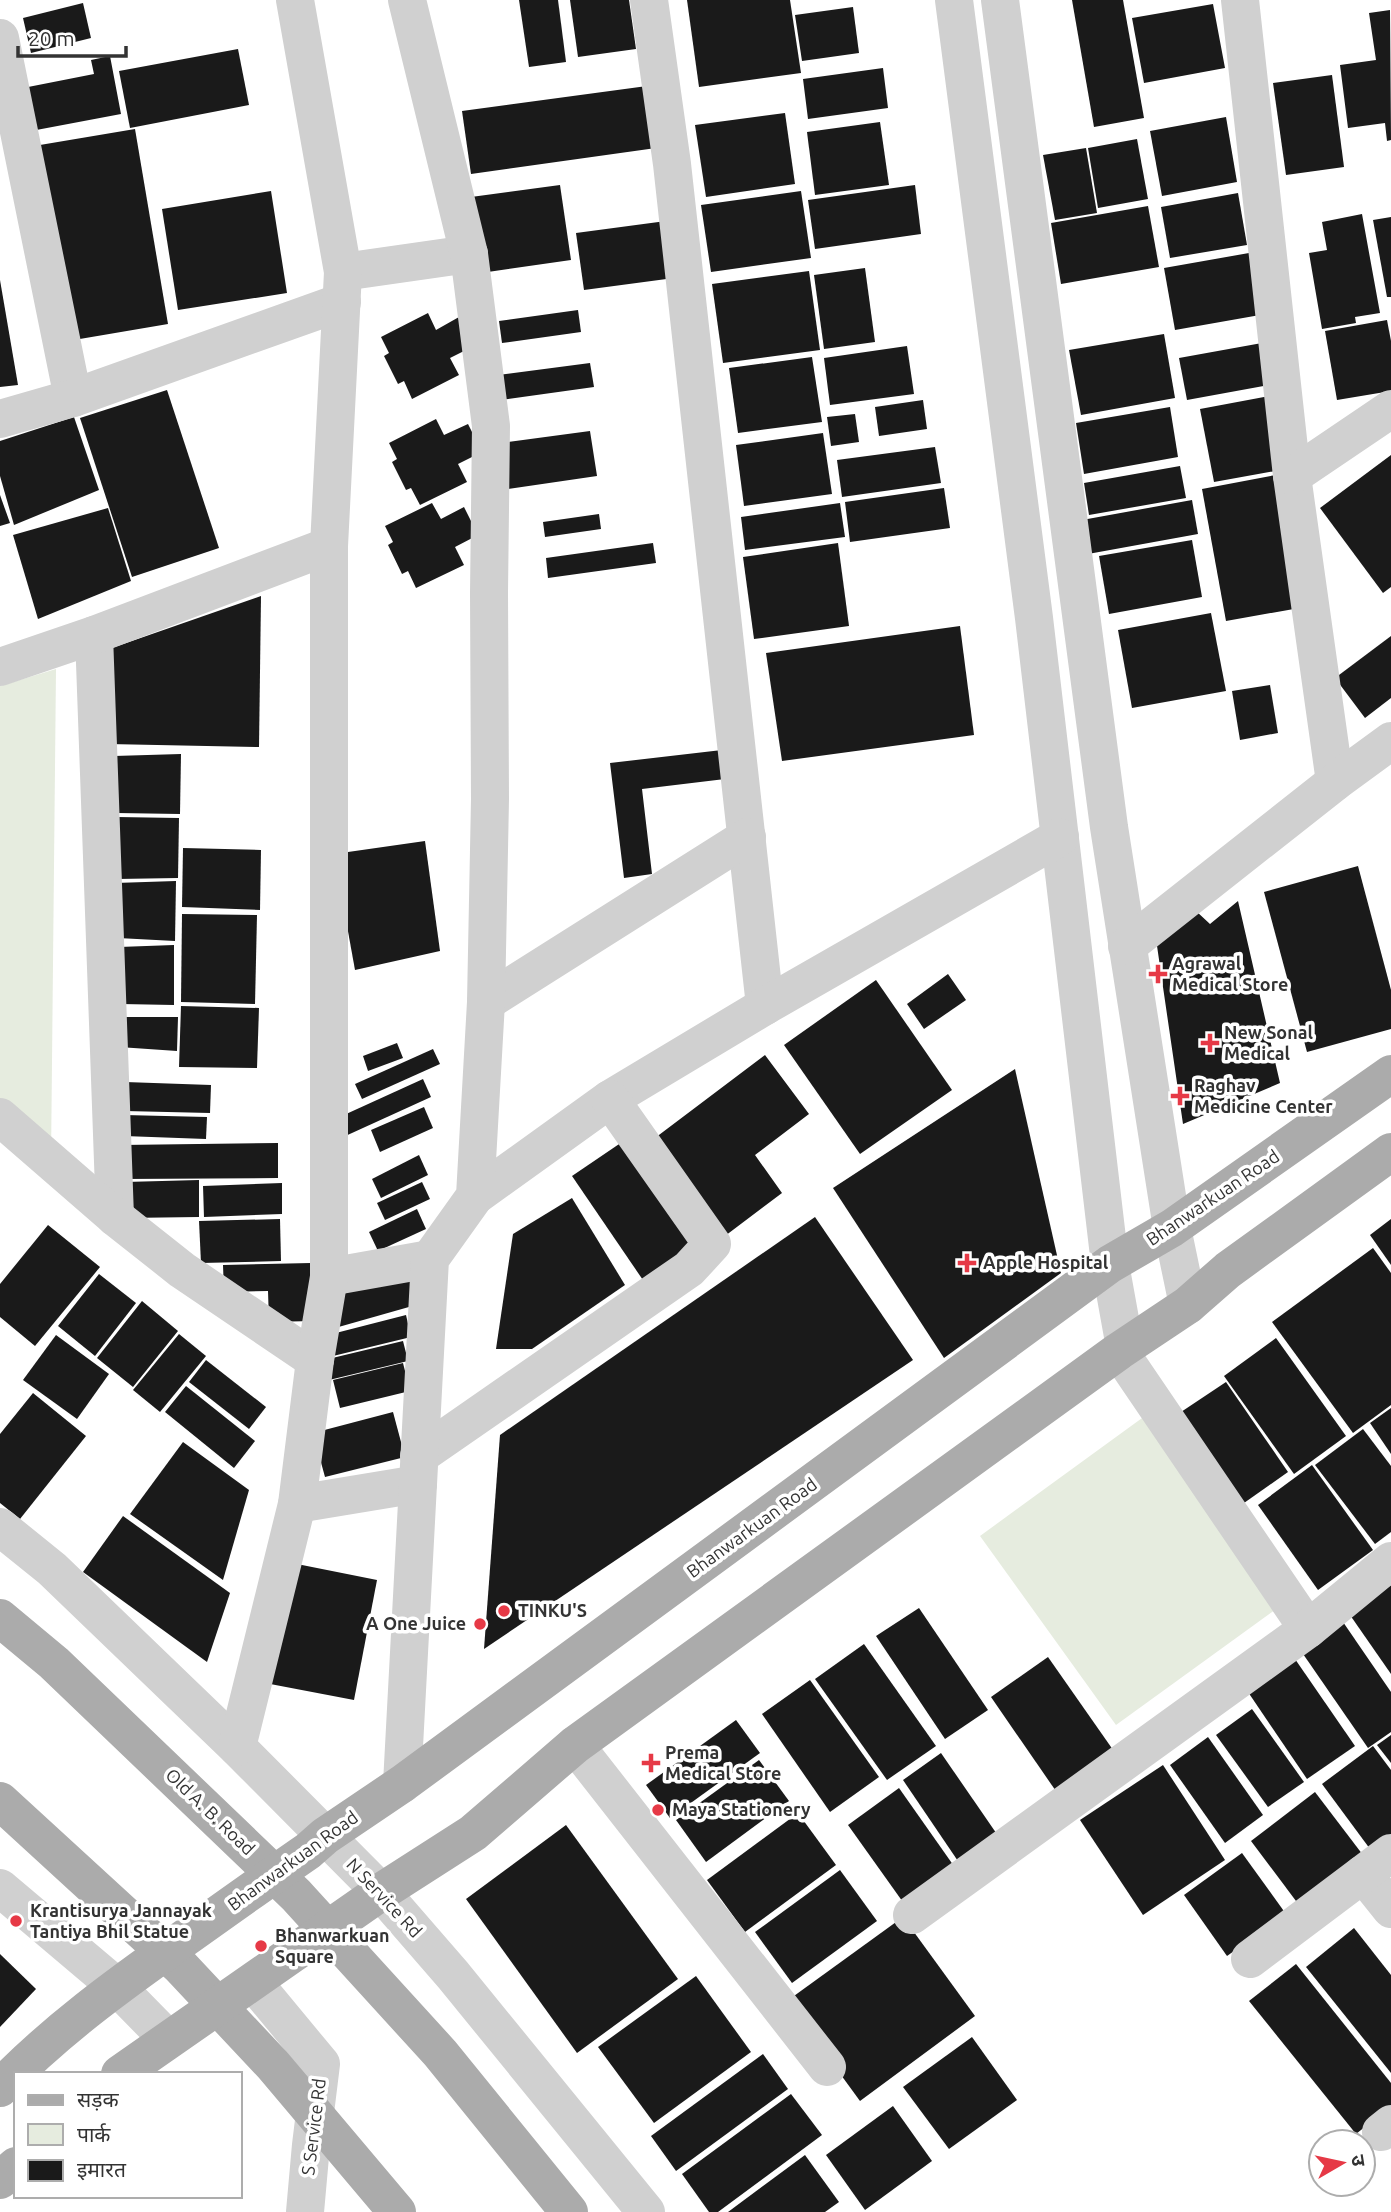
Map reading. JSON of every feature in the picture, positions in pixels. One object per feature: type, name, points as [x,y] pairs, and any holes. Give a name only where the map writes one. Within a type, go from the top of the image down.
[{"type":"main road","name":"Bhanwarkuan Road","points":[[15,2072],[76,2017],[117,1986],[308,1851],[325,1836],[402,1784],[1110,1264],[1172,1228],[1391,1074]]},
{"type":"main road","points":[[123,2072],[381,1892],[473,1833],[575,1745],[1122,1349],[1188,1305],[1228,1270],[1391,1152]]},
{"type":"main road","name":"Old A. B. Road","points":[[0,1618],[54,1663],[296,1895],[440,2053],[569,2212]]},
{"type":"main road","points":[[0,1801],[180,1966],[273,2065],[397,2212]]},
{"type":"main road","name":"Bhanwarkuan Road","points":[[0,2088],[14,2074]]},
{"type":"main road","points":[[0,2180],[14,2168]]},
{"type":"street","points":[[237,1747],[298,1504],[315,1360],[329,1277],[329,546],[342,287],[295,0]]},
{"type":"street","points":[[407,0],[469,254],[491,426],[490,799],[486,1002],[475,1196]]},
{"type":"street","points":[[649,0],[672,164],[765,1006]]},
{"type":"street","points":[[954,0],[1034,618],[1122,1349],[1308,1629]]},
{"type":"street","points":[[1000,0],[1109,827],[1172,1228],[1188,1305]]},
{"type":"street","points":[[1240,0],[1292,477],[1335,782]]},
{"type":"street","points":[[0,38],[73,398]]},
{"type":"street","points":[[0,419],[73,398],[342,287],[469,254]]},
{"type":"street","points":[[1292,477],[1391,409]]},
{"type":"street","points":[[0,667],[94,635],[329,546]]},
{"type":"street","points":[[94,635],[115,1217]]},
{"type":"street","points":[[1128,946],[1391,741]]},
{"type":"street","points":[[486,1002],[747,837]]},
{"type":"street","points":[[402,1784],[430,1259],[475,1196],[610,1099],[765,1006],[1060,837]]},
{"type":"street","points":[[298,1504],[418,1470],[689,1269],[712,1244],[610,1099]]},
{"type":"street","points":[[0,1117],[115,1217],[183,1270],[315,1360]]},
{"type":"street","points":[[329,1277],[430,1259]]},
{"type":"street","name":"N Service Rd","points":[[0,1527],[52,1569],[237,1747],[381,1892],[462,1985],[646,2212]]},
{"type":"street","points":[[912,1915],[1308,1629],[1391,1561]]},
{"type":"street","points":[[575,1745],[827,2067]]},
{"type":"street","points":[[1251,1959],[1377,1863],[1391,1909]]},
{"type":"street","points":[[0,1888],[117,1986],[168,2039]]},
{"type":"street","name":"S Service Rd","points":[[253,1982],[321,2064],[305,2212]]},
{"type":"green space","points":[[56,669],[51,1160],[0,1119],[0,686]]},
{"type":"green space","points":[[1160,1405],[1297,1594],[1116,1725],[980,1536]]},
{"type":"building","points":[[519,0],[558,0],[566,62],[529,67]]},
{"type":"building","points":[[570,0],[629,0],[636,49],[578,57]]},
{"type":"building","points":[[687,0],[790,0],[801,73],[699,87]]},
{"type":"building","points":[[1072,0],[1123,0],[1144,118],[1094,127]]},
{"type":"building","points":[[83,3],[91,38],[31,53],[23,18]]},
{"type":"building","points":[[1213,4],[1225,68],[1144,83],[1132,18]]},
{"type":"building","points":[[853,7],[859,53],[802,61],[795,15]]},
{"type":"building","points":[[1390,10],[1391,140],[1387,141],[1385,123],[1348,128],[1340,65],[1376,60],[1369,13]]},
{"type":"building","points":[[238,49],[249,105],[130,128],[119,71]]},
{"type":"building","points":[[110,56],[121,114],[31,131],[23,88],[94,74],[91,60]]},
{"type":"building","points":[[883,68],[888,108],[808,119],[803,79]]},
{"type":"building","points":[[1332,75],[1344,167],[1286,175],[1273,83]]},
{"type":"building","points":[[647,86],[656,148],[471,174],[462,111]]},
{"type":"building","points":[[785,113],[795,184],[706,197],[695,125]]},
{"type":"building","points":[[1226,117],[1237,182],[1162,196],[1150,131]]},
{"type":"building","points":[[880,122],[889,185],[815,195],[807,132]]},
{"type":"building","points":[[135,129],[168,324],[68,341],[34,146]]},
{"type":"building","points":[[1137,139],[1148,199],[1098,208],[1088,148]]},
{"type":"building","points":[[1086,148],[1097,213],[1055,220],[1043,155]]},
{"type":"building","points":[[560,185],[571,260],[481,273],[471,197]]},
{"type":"building","points":[[915,185],[921,234],[815,249],[808,200]]},
{"type":"building","points":[[271,191],[287,293],[178,310],[162,209]]},
{"type":"building","points":[[801,191],[811,258],[711,272],[701,205]]},
{"type":"building","points":[[1238,193],[1247,245],[1170,258],[1161,207]]},
{"type":"building","points":[[1148,206],[1159,267],[1061,284],[1051,223]]},
{"type":"building","points":[[1362,214],[1380,313],[1355,317],[1356,323],[1322,329],[1309,253],[1327,250],[1322,222]]},
{"type":"building","points":[[1391,217],[1391,297],[1387,297],[1373,220]]},
{"type":"building","points":[[666,221],[674,278],[584,290],[576,233]]},
{"type":"building","points":[[1249,253],[1260,315],[1175,330],[1164,268]]},
{"type":"building","points":[[865,268],[875,342],[824,349],[814,275]]},
{"type":"building","points":[[809,271],[820,350],[723,363],[712,284]]},
{"type":"building","points":[[0,280],[18,385],[0,387]]},
{"type":"building","points":[[578,310],[581,332],[502,343],[499,321]]},
{"type":"building","points":[[428,313],[436,330],[459,317],[474,346],[450,358],[459,375],[412,399],[404,381],[398,384],[384,356],[389,353],[381,337]]},
{"type":"building","points":[[1387,320],[1391,341],[1391,391],[1337,400],[1325,331]]},
{"type":"building","points":[[1164,334],[1175,398],[1081,415],[1069,350]]},
{"type":"building","points":[[1262,343],[1269,385],[1187,400],[1179,358]]},
{"type":"building","points":[[907,346],[914,394],[830,405],[824,358]]},
{"type":"building","points":[[812,357],[822,422],[738,433],[729,368]]},
{"type":"building","points":[[590,363],[594,387],[501,400],[498,375]]},
{"type":"building","points":[[167,390],[219,548],[132,577],[80,418]]},
{"type":"building","points":[[1274,395],[1286,469],[1214,482],[1200,409]]},
{"type":"building","points":[[923,400],[927,429],[879,436],[875,407]]},
{"type":"building","points":[[1170,407],[1178,457],[1084,474],[1076,423]]},
{"type":"building","points":[[855,414],[859,442],[831,446],[827,417]]},
{"type":"building","points":[[74,417],[99,490],[14,525],[0,476],[0,441]]},
{"type":"building","points":[[436,419],[444,435],[468,424],[482,452],[458,464],[467,482],[420,505],[411,488],[406,490],[392,462],[397,459],[389,443]]},
{"type":"building","points":[[590,431],[597,476],[508,489],[501,443]]},
{"type":"building","points":[[823,433],[832,494],[744,506],[736,445]]},
{"type":"building","points":[[935,447],[941,483],[842,497],[837,460]]},
{"type":"building","points":[[1391,455],[1391,587],[1383,593],[1320,508]]},
{"type":"building","points":[[1180,466],[1186,498],[1089,515],[1084,483]]},
{"type":"building","points":[[1281,474],[1305,607],[1226,621],[1202,489]]},
{"type":"building","points":[[944,488],[950,528],[850,542],[845,502]]},
{"type":"building","points":[[0,495],[10,523],[0,526]]},
{"type":"building","points":[[1192,500],[1198,534],[1088,554],[1082,520]]},
{"type":"building","points":[[432,503],[441,519],[464,507],[478,535],[455,547],[464,565],[416,588],[408,571],[402,574],[388,545],[393,542],[385,526]]},
{"type":"building","points":[[840,503],[845,537],[745,550],[741,517]]},
{"type":"building","points":[[108,508],[131,581],[38,619],[13,535]]},
{"type":"building","points":[[599,514],[601,529],[545,537],[543,522]]},
{"type":"building","points":[[1192,540],[1202,597],[1109,614],[1099,556]]},
{"type":"building","points":[[653,543],[656,563],[548,578],[546,558]]},
{"type":"building","points":[[838,543],[849,626],[754,639],[743,557]]},
{"type":"building","points":[[261,596],[259,747],[108,744],[109,649]]},
{"type":"building","points":[[1211,613],[1226,691],[1132,708],[1118,630]]},
{"type":"building","points":[[960,626],[974,735],[782,761],[766,653]]},
{"type":"building","points":[[1391,636],[1391,698],[1365,718],[1335,678]]},
{"type":"building","points":[[1270,685],[1278,733],[1240,740],[1232,691]]},
{"type":"building","points":[[722,750],[725,779],[642,789],[652,874],[624,878],[610,763]]},
{"type":"building","points":[[181,754],[180,814],[116,813],[114,756]]},
{"type":"building","points":[[117,817],[179,818],[178,878],[117,879]]},
{"type":"building","points":[[425,841],[440,951],[355,970],[334,854]]},
{"type":"building","points":[[183,848],[261,850],[260,910],[182,907]]},
{"type":"building","points":[[1358,866],[1391,990],[1391,1029],[1307,1052],[1264,892]]},
{"type":"building","points":[[176,881],[175,941],[118,938],[115,883]]},
{"type":"building","points":[[1238,901],[1280,1083],[1183,1124],[1156,939],[1196,911],[1210,924]]},
{"type":"building","points":[[182,914],[257,915],[255,1004],[181,1002]]},
{"type":"building","points":[[174,945],[174,1005],[121,1004],[119,947]]},
{"type":"building","points":[[948,974],[966,1000],[924,1029],[907,1004]]},
{"type":"building","points":[[876,980],[952,1090],[860,1154],[784,1045]]},
{"type":"building","points":[[181,1006],[259,1008],[257,1068],[179,1067]]},
{"type":"building","points":[[120,1017],[178,1017],[177,1051],[119,1047]]},
{"type":"building","points":[[397,1043],[403,1058],[368,1071],[363,1056]]},
{"type":"building","points":[[433,1049],[440,1064],[362,1099],[355,1084]]},
{"type":"building","points":[[765,1055],[809,1114],[755,1155],[782,1193],[717,1242],[647,1144]]},
{"type":"building","points":[[1015,1069],[1061,1273],[944,1358],[833,1188]]},
{"type":"building","points":[[423,1079],[431,1097],[341,1138],[333,1120]]},
{"type":"building","points":[[125,1082],[211,1085],[210,1113],[125,1111]]},
{"type":"building","points":[[424,1107],[433,1128],[380,1152],[371,1130]]},
{"type":"building","points":[[124,1115],[207,1117],[206,1139],[124,1136]]},
{"type":"building","points":[[628,1138],[703,1248],[647,1286],[572,1176]]},
{"type":"building","points":[[278,1143],[278,1178],[122,1179],[121,1145]]},
{"type":"building","points":[[419,1155],[428,1175],[381,1198],[372,1179]]},
{"type":"building","points":[[199,1180],[199,1217],[125,1218],[125,1182]]},
{"type":"building","points":[[422,1182],[430,1199],[385,1220],[377,1203]]},
{"type":"building","points":[[282,1183],[282,1214],[204,1217],[203,1186]]},
{"type":"building","points":[[572,1198],[625,1285],[532,1349],[496,1349],[513,1234]]},
{"type":"building","points":[[417,1209],[426,1229],[378,1251],[369,1232]]},
{"type":"building","points":[[815,1217],[913,1360],[484,1649],[500,1435]]},
{"type":"building","points":[[280,1219],[281,1261],[201,1263],[199,1221]]},
{"type":"building","points":[[1391,1219],[1391,1265],[1370,1235]]},
{"type":"building","points":[[48,1225],[100,1267],[35,1346],[0,1317],[0,1284]]},
{"type":"building","points":[[1373,1248],[1391,1273],[1391,1405],[1353,1433],[1272,1322]]},
{"type":"building","points":[[311,1263],[313,1321],[269,1322],[268,1291],[224,1292],[223,1265]]},
{"type":"building","points":[[414,1273],[423,1303],[335,1328],[327,1298]]},
{"type":"building","points":[[99,1274],[136,1303],[95,1356],[58,1326]]},
{"type":"building","points":[[142,1301],[178,1331],[133,1387],[97,1358]]},
{"type":"building","points":[[406,1315],[411,1337],[333,1356],[328,1335]]},
{"type":"building","points":[[179,1334],[206,1356],[160,1412],[133,1390]]},
{"type":"building","points":[[56,1335],[109,1374],[77,1419],[23,1380]]},
{"type":"building","points":[[1276,1338],[1346,1436],[1294,1474],[1224,1376]]},
{"type":"building","points":[[403,1341],[408,1361],[329,1380],[324,1360]]},
{"type":"building","points":[[206,1360],[266,1407],[249,1429],[189,1382]]},
{"type":"building","points":[[403,1363],[410,1391],[340,1408],[333,1380]]},
{"type":"building","points":[[1226,1382],[1288,1472],[1244,1503],[1181,1412]]},
{"type":"building","points":[[186,1386],[255,1441],[234,1468],[165,1412]]},
{"type":"building","points":[[33,1393],[86,1436],[20,1519],[0,1503],[0,1434]]},
{"type":"building","points":[[1391,1408],[1391,1454],[1370,1423]]},
{"type":"building","points":[[393,1412],[405,1457],[325,1477],[313,1433]]},
{"type":"building","points":[[1363,1429],[1391,1466],[1391,1532],[1375,1544],[1315,1465]]},
{"type":"building","points":[[183,1442],[249,1490],[223,1580],[130,1514]]},
{"type":"building","points":[[1312,1465],[1373,1550],[1318,1590],[1258,1505]]},
{"type":"building","points":[[123,1516],[230,1593],[207,1662],[83,1572]]},
{"type":"building","points":[[287,1562],[377,1580],[354,1700],[265,1683]]},
{"type":"building","points":[[1391,1585],[1391,1674],[1350,1615]]},
{"type":"building","points":[[919,1608],[988,1710],[945,1739],[876,1636]]},
{"type":"building","points":[[1343,1622],[1391,1692],[1391,1732],[1368,1748],[1301,1651]]},
{"type":"building","points":[[864,1644],[936,1746],[887,1780],[815,1679]]},
{"type":"building","points":[[1048,1657],[1118,1757],[1060,1797],[991,1697]]},
{"type":"building","points":[[1295,1659],[1355,1746],[1307,1779],[1248,1692]]},
{"type":"building","points":[[810,1680],[879,1777],[830,1812],[762,1714]]},
{"type":"building","points":[[1252,1709],[1304,1782],[1268,1807],[1216,1735]]},
{"type":"building","points":[[736,1720],[760,1753],[670,1818],[646,1785]]},
{"type":"building","points":[[1391,1735],[1391,1763],[1377,1745]]},
{"type":"building","points":[[1208,1737],[1263,1815],[1225,1843],[1170,1765]]},
{"type":"building","points":[[1373,1746],[1391,1770],[1391,1839],[1373,1853],[1322,1784]]},
{"type":"building","points":[[941,1753],[1001,1840],[962,1867],[903,1780]]},
{"type":"building","points":[[759,1760],[789,1801],[706,1862],[676,1820]]},
{"type":"building","points":[[1163,1765],[1225,1860],[1143,1915],[1080,1820]]},
{"type":"building","points":[[899,1788],[956,1869],[905,1905],[848,1825]]},
{"type":"building","points":[[1315,1792],[1366,1859],[1302,1909],[1251,1841]]},
{"type":"building","points":[[798,1813],[836,1865],[745,1932],[707,1880]]},
{"type":"building","points":[[566,1825],[678,1979],[577,2053],[466,1899]]},
{"type":"building","points":[[1242,1853],[1286,1914],[1227,1956],[1184,1895]]},
{"type":"building","points":[[840,1870],[877,1921],[792,1983],[755,1932]]},
{"type":"building","points":[[903,1917],[975,2016],[860,2101],[787,2001]]},
{"type":"building","points":[[1354,1928],[1391,1975],[1391,2073],[1306,1967]]},
{"type":"building","points":[[0,1954],[36,1989],[0,2027]]},
{"type":"building","points":[[1296,1964],[1391,2083],[1391,2106],[1364,2128],[1351,2128],[1249,2001]]},
{"type":"building","points":[[696,1976],[751,2052],[654,2123],[598,2047]]},
{"type":"building","points":[[972,2037],[1017,2100],[949,2149],[903,2087]]},
{"type":"building","points":[[763,2054],[788,2089],[676,2171],[651,2136]]},
{"type":"building","points":[[791,2094],[822,2135],[718,2212],[709,2212],[682,2174]]},
{"type":"building","points":[[893,2106],[932,2161],[865,2210],[826,2155]]},
{"type":"building","points":[[805,2155],[839,2202],[825,2212],[728,2212]]},
{"type":"place","name":"Agrawal Medical Store","points":[[1158,974]]},
{"type":"place","name":"New Sonal Medical","points":[[1210,1043]]},
{"type":"place","name":"Raghav Medicine Center","points":[[1180,1096]]},
{"type":"place","name":"Apple Hospital","points":[[967,1263]]},
{"type":"place","name":"TINKU'S","points":[[504,1611]]},
{"type":"place","name":"A One Juice","points":[[480,1624]]},
{"type":"place","name":"Prema Medical Store","points":[[651,1763]]},
{"type":"place","name":"Maya Stationery","points":[[658,1810]]},
{"type":"place","name":"Krantisurya Jannayak Tantiya Bhil Statue","points":[[16,1921]]},
{"type":"place","name":"Bhanwarkuan Square","points":[[261,1946]]}]
